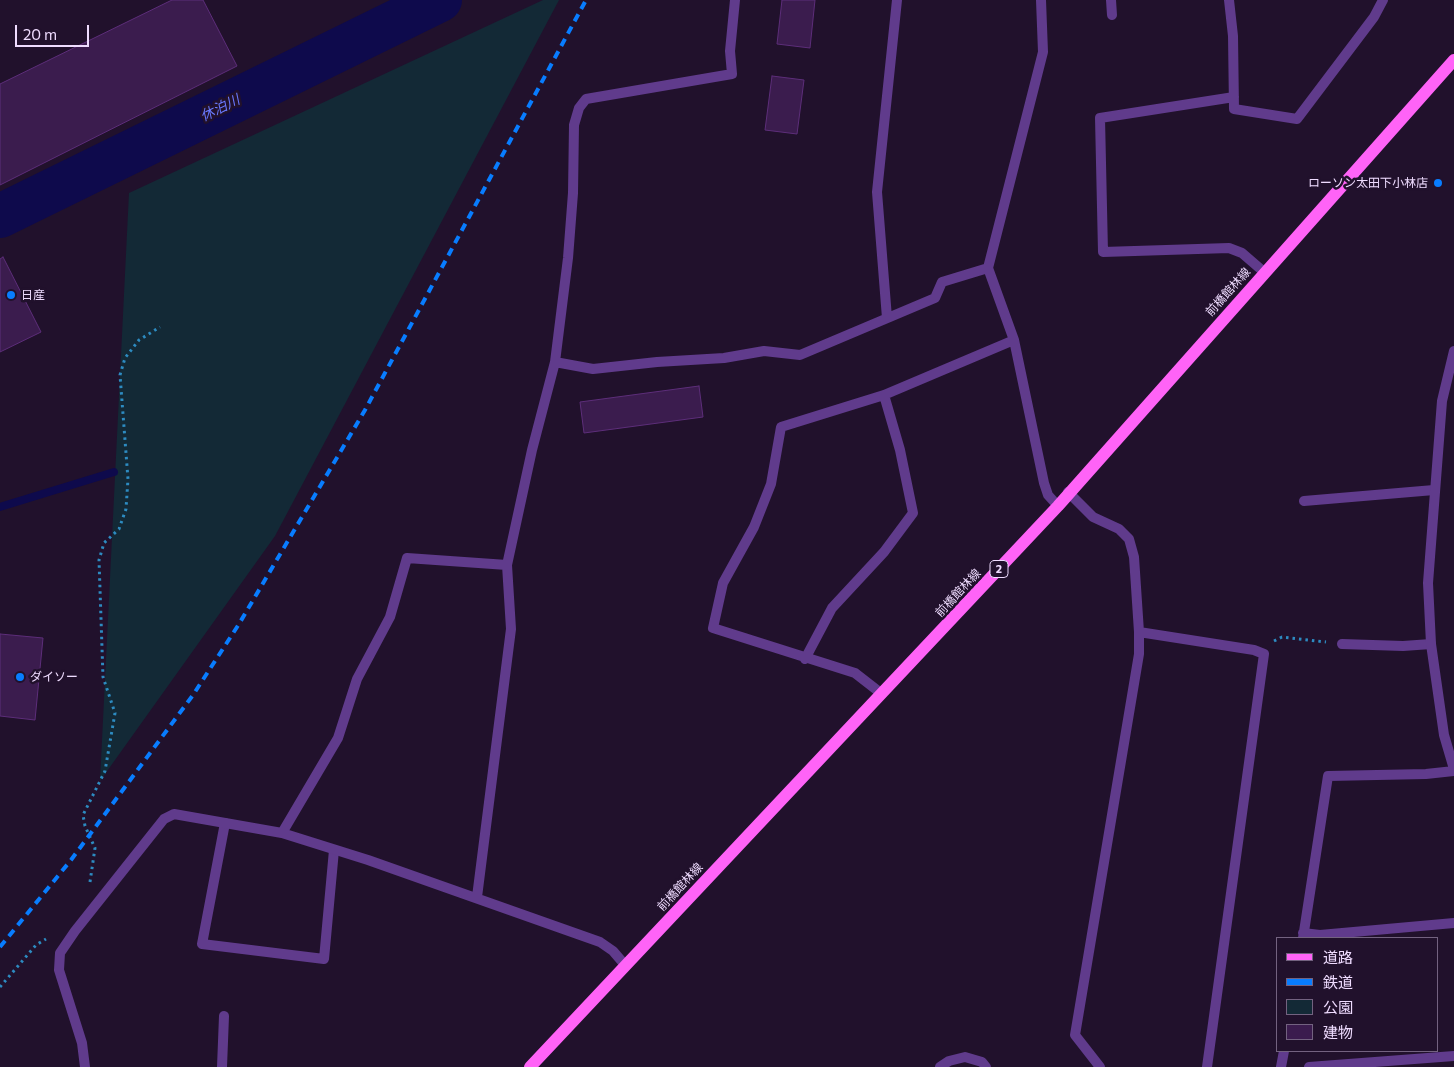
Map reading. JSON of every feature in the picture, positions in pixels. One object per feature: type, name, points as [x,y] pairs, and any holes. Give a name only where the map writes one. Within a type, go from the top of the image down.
[{"type":"main road","name":"前橋館林線","points":[[530,1067],[1058,506],[1068,492],[1454,60]]},
{"type":"street","points":[[477,897],[511,629],[507,565],[532,450],[555,362],[569,249],[575,158],[574,125],[579,108],[586,98],[600,94],[732,74],[730,51],[736,0]]},
{"type":"street","points":[[887,318],[877,192],[897,0]]},
{"type":"street","points":[[1041,0],[1042,52],[988,268],[1014,340],[1044,483],[1048,495],[1058,506]]},
{"type":"street","points":[[1111,0],[1112,15]]},
{"type":"street","points":[[1229,0],[1233,36],[1234,109],[1296,120],[1374,17],[1383,0]]},
{"type":"street","points":[[1234,97],[1100,118],[1103,252],[1229,248],[1242,253],[1264,272]]},
{"type":"street","points":[[555,362],[593,369],[657,362],[724,358],[764,351],[800,355],[935,298],[942,282],[988,268]]},
{"type":"street","points":[[882,694],[855,673],[805,659],[713,628],[724,583],[754,527],[771,484],[781,427],[884,395],[1014,340]]},
{"type":"street","points":[[1454,351],[1442,401],[1428,583],[1431,644],[1444,735],[1454,770],[1426,774],[1328,776],[1303,936],[1454,923]]},
{"type":"street","points":[[805,659],[832,608],[884,552],[913,513],[900,450],[884,395]]},
{"type":"street","points":[[1304,501],[1434,490]]},
{"type":"street","points":[[1068,492],[1094,518],[1119,529],[1128,539],[1134,557],[1139,632],[1139,654],[1075,1034],[1100,1067]]},
{"type":"street","points":[[282,834],[338,738],[357,679],[390,617],[407,558],[507,565]]},
{"type":"street","points":[[1139,632],[1254,650],[1264,654],[1207,1067]]},
{"type":"street","points":[[1342,644],[1403,646],[1431,644]]},
{"type":"street","points":[[85,1067],[82,1043],[58,961],[60,953],[75,931],[164,819],[174,814],[282,834],[477,897],[600,942],[613,951],[625,965]]},
{"type":"street","points":[[225,824],[202,944],[324,959],[334,850]]},
{"type":"street","points":[[222,1067],[224,1016]]},
{"type":"street","points":[[1281,1067],[1284,1052]]},
{"type":"street","points":[[1309,1067],[1359,1065],[1454,1056]]},
{"type":"street","points":[[940,1067],[949,1061],[965,1058],[982,1062],[986,1067]]},
{"type":"path","points":[[88,886],[95,848],[85,826],[83,815],[105,771],[115,713],[103,677],[100,552],[104,543],[119,529],[126,509],[128,479],[120,375],[125,358],[139,340],[160,327]]},
{"type":"path","points":[[1264,654],[1273,642],[1282,637],[1342,644]]},
{"type":"path","points":[[0,987],[36,945],[58,934],[75,931]]},
{"type":"green space","points":[[543,0],[559,0],[275,536],[100,781],[129,193]]},
{"type":"building","points":[[172,0],[203,0],[237,66],[0,185],[0,84]]},
{"type":"building","points":[[782,0],[815,0],[810,48],[777,44]]},
{"type":"building","points":[[772,76],[804,80],[797,134],[765,130]]},
{"type":"building","name":"日産","points":[[3,257],[41,332],[0,352],[0,259]]},
{"type":"building","points":[[699,386],[703,417],[584,433],[580,402]]},
{"type":"building","name":"ダイソー","points":[[0,634],[43,638],[35,720],[0,716]]},
{"type":"waterway","name":"休泊川","points":[[0,216],[440,0]]},
{"type":"waterway","points":[[0,507],[114,472]]},
{"type":"railway","points":[[0,947],[71,860],[193,695],[239,624],[365,410],[586,0]]},
{"type":"place","name":"ローソン太田下小林店","points":[[1438,183]]},
{"type":"place","name":"日産","points":[[11,295]]},
{"type":"place","name":"ダイソー","points":[[20,677]]}]
